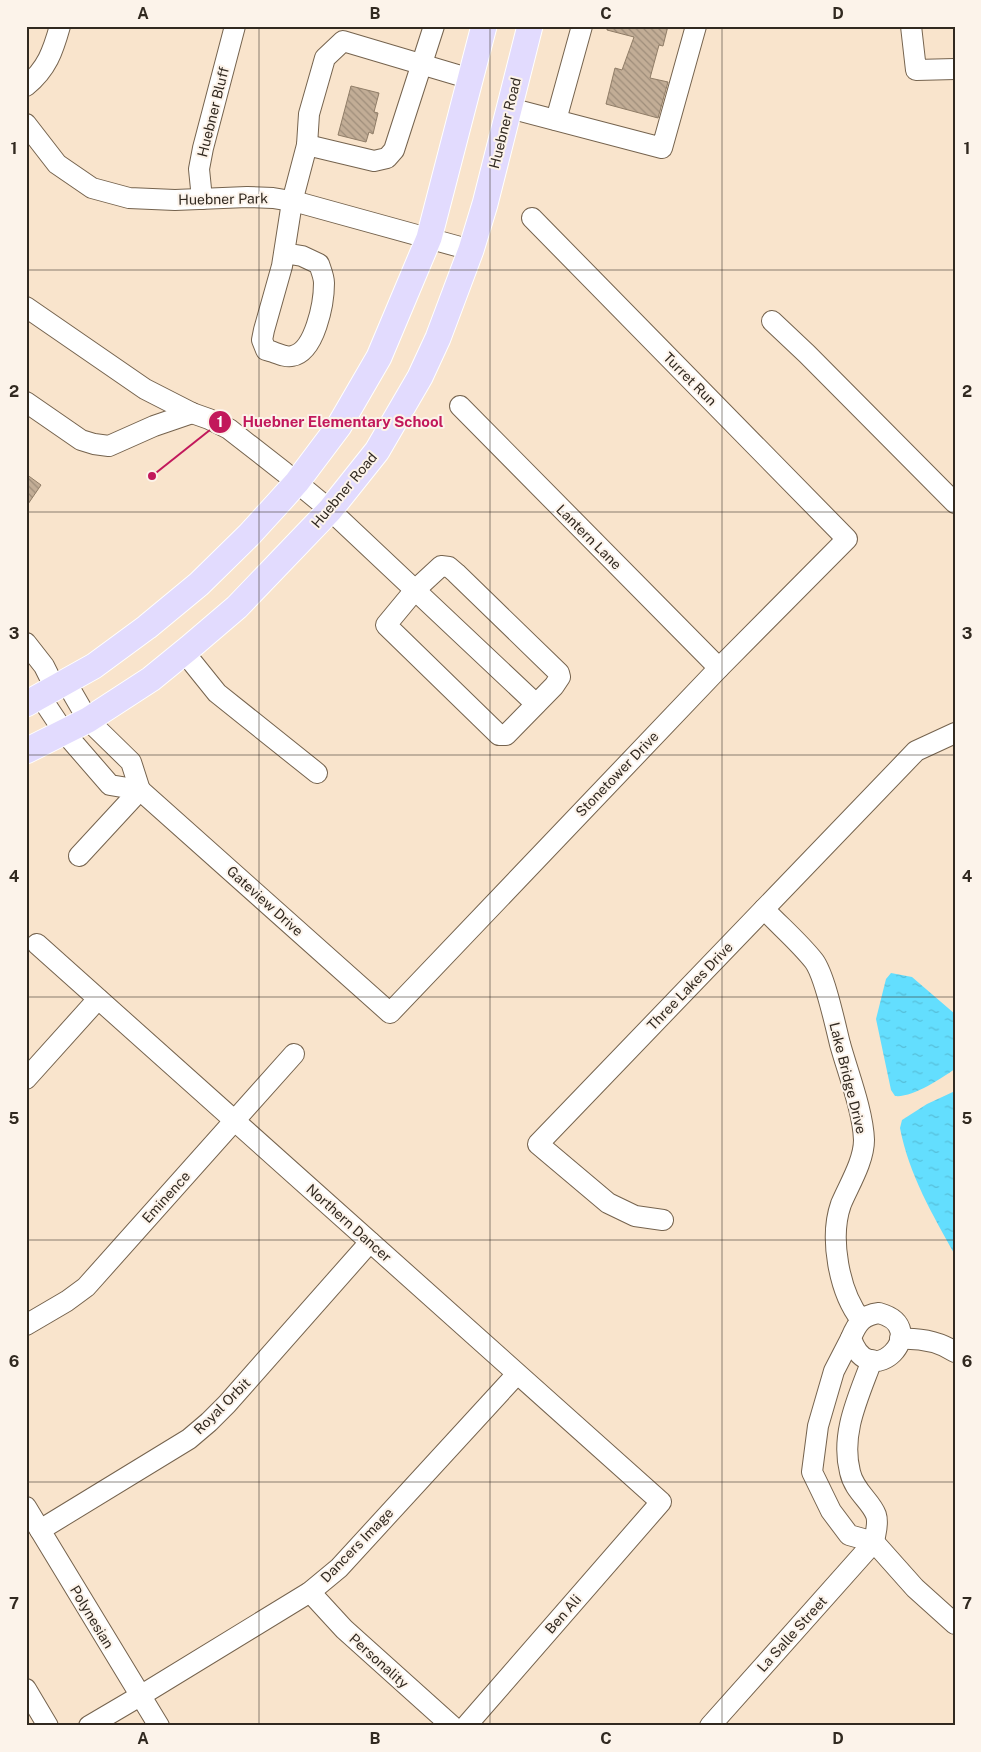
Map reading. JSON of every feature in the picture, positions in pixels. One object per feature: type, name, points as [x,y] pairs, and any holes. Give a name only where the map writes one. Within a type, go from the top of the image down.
[{"type":"main road","points":[[47,693],[94,666],[199,584],[249,535],[297,482],[339,426],[380,357],[429,238],[484,26]]},
{"type":"main road","name":"Huebner Road","points":[[26,751],[88,720],[151,679],[237,607],[330,510],[377,451],[420,377],[438,338],[471,250],[485,204],[530,26]]},
{"type":"street","points":[[26,86],[42,71],[52,54],[60,26]]},
{"type":"street","name":"Huebner Bluff","points":[[202,199],[200,169],[203,148],[234,26]]},
{"type":"street","points":[[307,145],[374,162],[386,158],[394,150],[434,26]]},
{"type":"street","points":[[556,120],[582,26]]},
{"type":"street","points":[[509,108],[662,148],[696,26]]},
{"type":"street","points":[[911,26],[916,70],[955,69]]},
{"type":"street","points":[[284,253],[302,256],[319,264],[324,281],[318,324],[311,338],[298,354],[289,357],[266,350],[262,340],[284,253],[292,202],[307,145],[309,114],[325,58],[343,41],[470,79]]},
{"type":"street","name":"Huebner Park","points":[[26,124],[57,164],[92,188],[129,198],[175,200],[247,197],[292,202],[471,250]]},
{"type":"street","name":"Turret Run","points":[[532,218],[847,539]]},
{"type":"street","points":[[26,307],[145,389],[192,413],[209,418],[229,428],[330,510],[536,704]]},
{"type":"street","points":[[772,321],[955,503]]},
{"type":"street","points":[[26,402],[81,440],[109,446],[154,426],[192,413]]},
{"type":"street","name":"Lantern Lane","points":[[460,406],[719,668]]},
{"type":"street","name":"Stonetower Drive","points":[[390,1013],[719,668],[847,539]]},
{"type":"street","points":[[442,566],[448,567],[560,673],[560,677],[509,733],[499,735],[386,625],[415,590],[434,571],[442,566]]},
{"type":"street","points":[[26,643],[44,666],[47,693],[64,732],[110,785],[140,790]]},
{"type":"street","points":[[184,652],[218,693],[317,773]]},
{"type":"street","points":[[47,693],[88,720],[131,762],[140,790]]},
{"type":"street","name":"Three Lakes Drive","points":[[663,1220],[635,1216],[608,1203],[538,1144],[916,751],[949,734],[955,733]]},
{"type":"street","points":[[79,856],[140,790]]},
{"type":"street","name":"Gateview Drive","points":[[140,790],[390,1013]]},
{"type":"street","name":"Lake Bridge Drive","points":[[764,909],[815,962],[826,989],[860,1114],[864,1141],[854,1177],[841,1206],[836,1232],[836,1253],[845,1289],[855,1313],[861,1320]]},
{"type":"street","name":"Northern Dancer","points":[[37,944],[661,1502]]},
{"type":"street","points":[[26,1079],[98,999]]},
{"type":"street","name":"Eminence","points":[[26,1325],[67,1301],[86,1287],[294,1054]]},
{"type":"street","name":"Royal Orbit","points":[[40,1530],[189,1439],[209,1422],[370,1242]]},
{"type":"street","points":[[851,1338],[854,1348],[864,1357],[880,1360],[894,1354],[898,1348],[900,1332],[898,1325],[886,1315],[879,1313],[871,1314],[861,1320],[851,1338],[834,1371],[818,1426],[812,1472],[830,1511],[849,1535],[874,1542],[914,1588],[955,1624]]},
{"type":"street","points":[[900,1339],[926,1340],[945,1345],[955,1352]]},
{"type":"street","points":[[872,1360],[850,1419],[846,1445],[853,1482],[875,1514],[877,1525],[874,1542]]},
{"type":"street","name":"Dancers Image","points":[[90,1726],[310,1592],[339,1568],[517,1374]]},
{"type":"street","points":[[823,1411],[850,1419]]},
{"type":"street","points":[[823,1498],[853,1482]]},
{"type":"street","name":"Ben Ali","points":[[466,1726],[661,1502]]},
{"type":"street","name":"Polynesian","points":[[26,1507],[159,1726]]},
{"type":"street","name":"La Salle Street","points":[[710,1726],[874,1542]]},
{"type":"street","name":"Personality","points":[[310,1592],[344,1629],[452,1726]]},
{"type":"street","points":[[26,1689],[48,1726]]},
{"type":"water","points":[[891,973],[912,977],[955,1014],[955,1069],[926,1087],[902,1096],[895,1096],[891,1090],[876,1019],[886,979]]},
{"type":"water","points":[[955,1091],[955,1255],[930,1210],[909,1162],[900,1128],[902,1120],[927,1104]]},
{"type":"building","points":[[607,26],[668,26],[663,46],[659,45],[650,78],[668,82],[658,118],[606,104],[615,68],[622,70],[634,37],[607,30]]},
{"type":"building","points":[[351,86],[379,93],[374,112],[378,113],[373,134],[369,132],[366,142],[338,135]]},
{"type":"building","points":[[26,474],[41,485],[26,507]]},
{"type":"place","name":"Huebner Elementary School","points":[[152,476]]}]
